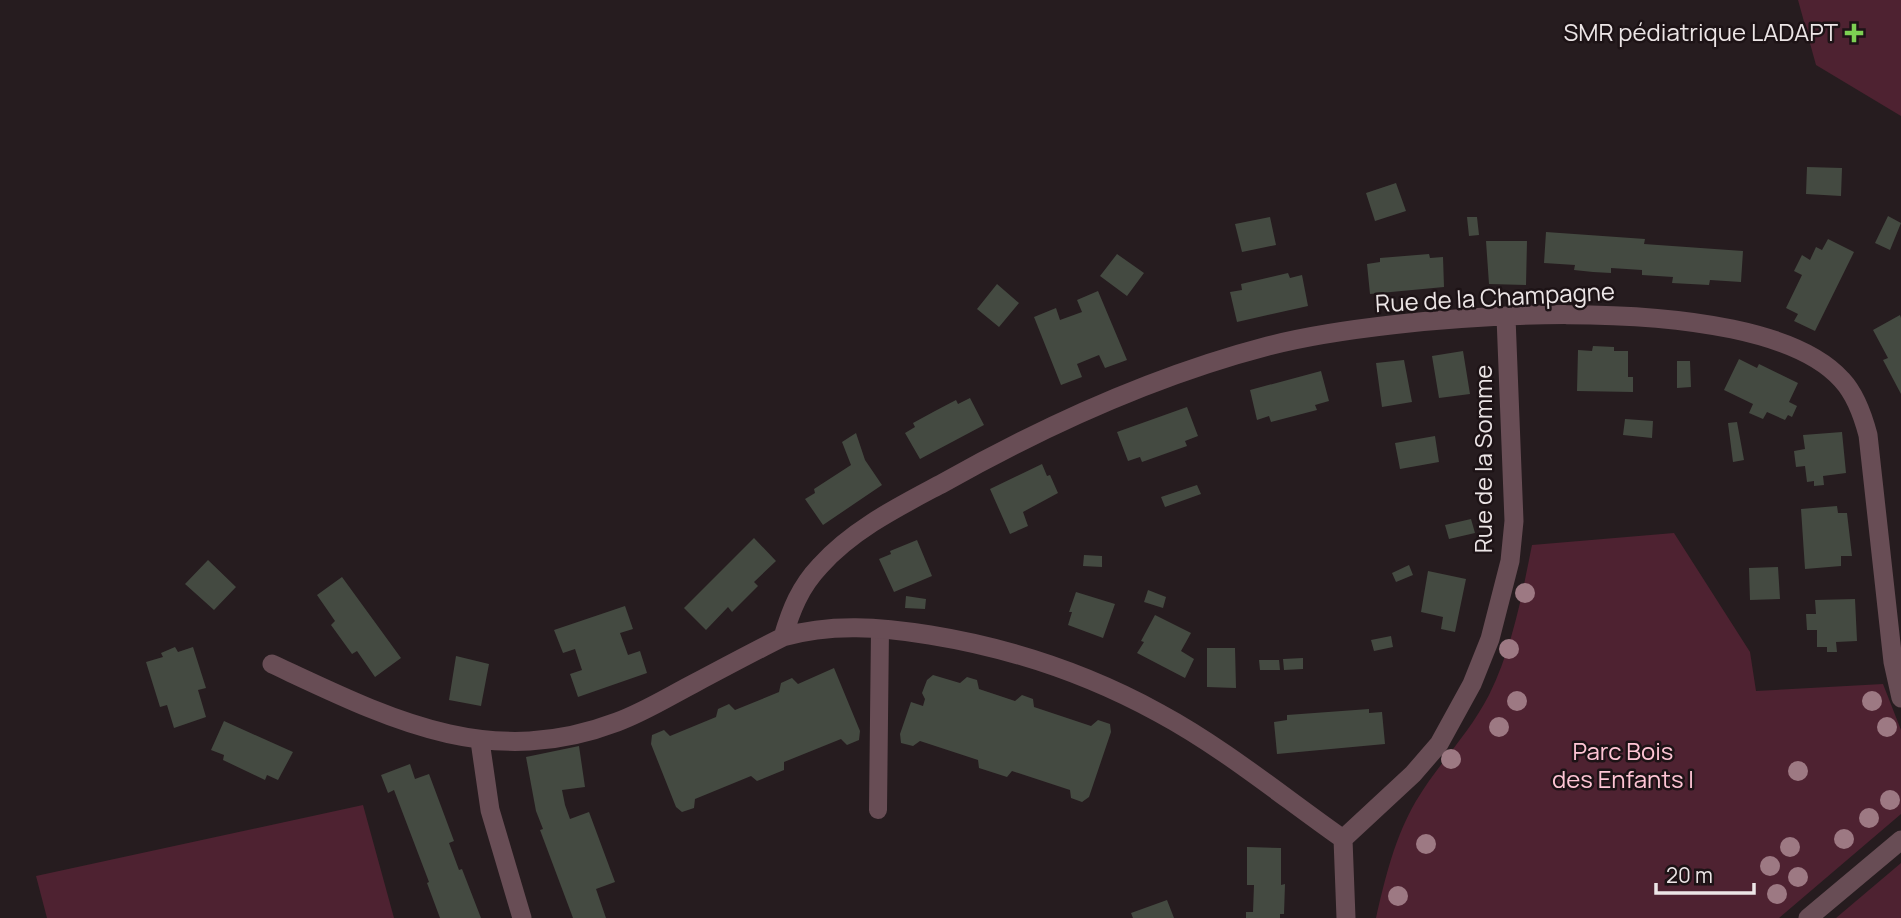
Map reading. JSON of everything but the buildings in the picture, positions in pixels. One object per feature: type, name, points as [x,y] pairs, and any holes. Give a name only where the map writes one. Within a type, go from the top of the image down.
[{"type":"street","name":"Rue de la Champagne","points":[[783,637],[798,594],[820,566],[847,541],[896,508],[989,456],[1092,407],[1168,377],[1282,343],[1399,324],[1506,317],[1634,317],[1740,330],[1801,352],[1817,360],[1842,380],[1859,407],[1868,435],[1893,662],[1901,698]]},
{"type":"street","name":"Rue de la Somme","points":[[1343,839],[1413,774],[1439,744],[1472,684],[1490,639],[1510,561],[1514,521],[1506,317]]},
{"type":"street","points":[[272,664],[398,720],[480,741],[502,742],[555,738],[608,725],[639,712],[783,637],[822,628],[880,629],[942,637],[999,649],[1098,684],[1161,714],[1343,839],[1346,918]]},
{"type":"street","points":[[480,741],[490,810],[522,918]]},
{"type":"street","points":[[1808,918],[1901,840]]},
{"type":"lane","points":[[878,810],[880,629]]},
{"type":"green space","name":"SMR pédiatrique LADAPT","points":[[1798,0],[1901,0],[1901,116],[1816,65]]},
{"type":"green space","name":"Parc Bois des Enfants I","points":[[1674,533],[1750,652],[1756,691],[1883,684],[1901,730],[1901,814],[1779,918],[1376,918],[1392,858],[1416,801],[1481,709],[1497,677],[1515,622],[1532,545]]},
{"type":"green space","points":[[363,805],[394,918],[47,918],[36,876]]},
{"type":"green space","points":[[1901,863],[1901,918],[1836,918]]},
{"type":"place","name":"SMR pédiatrique LADAPT","points":[[1854,33]]}]
